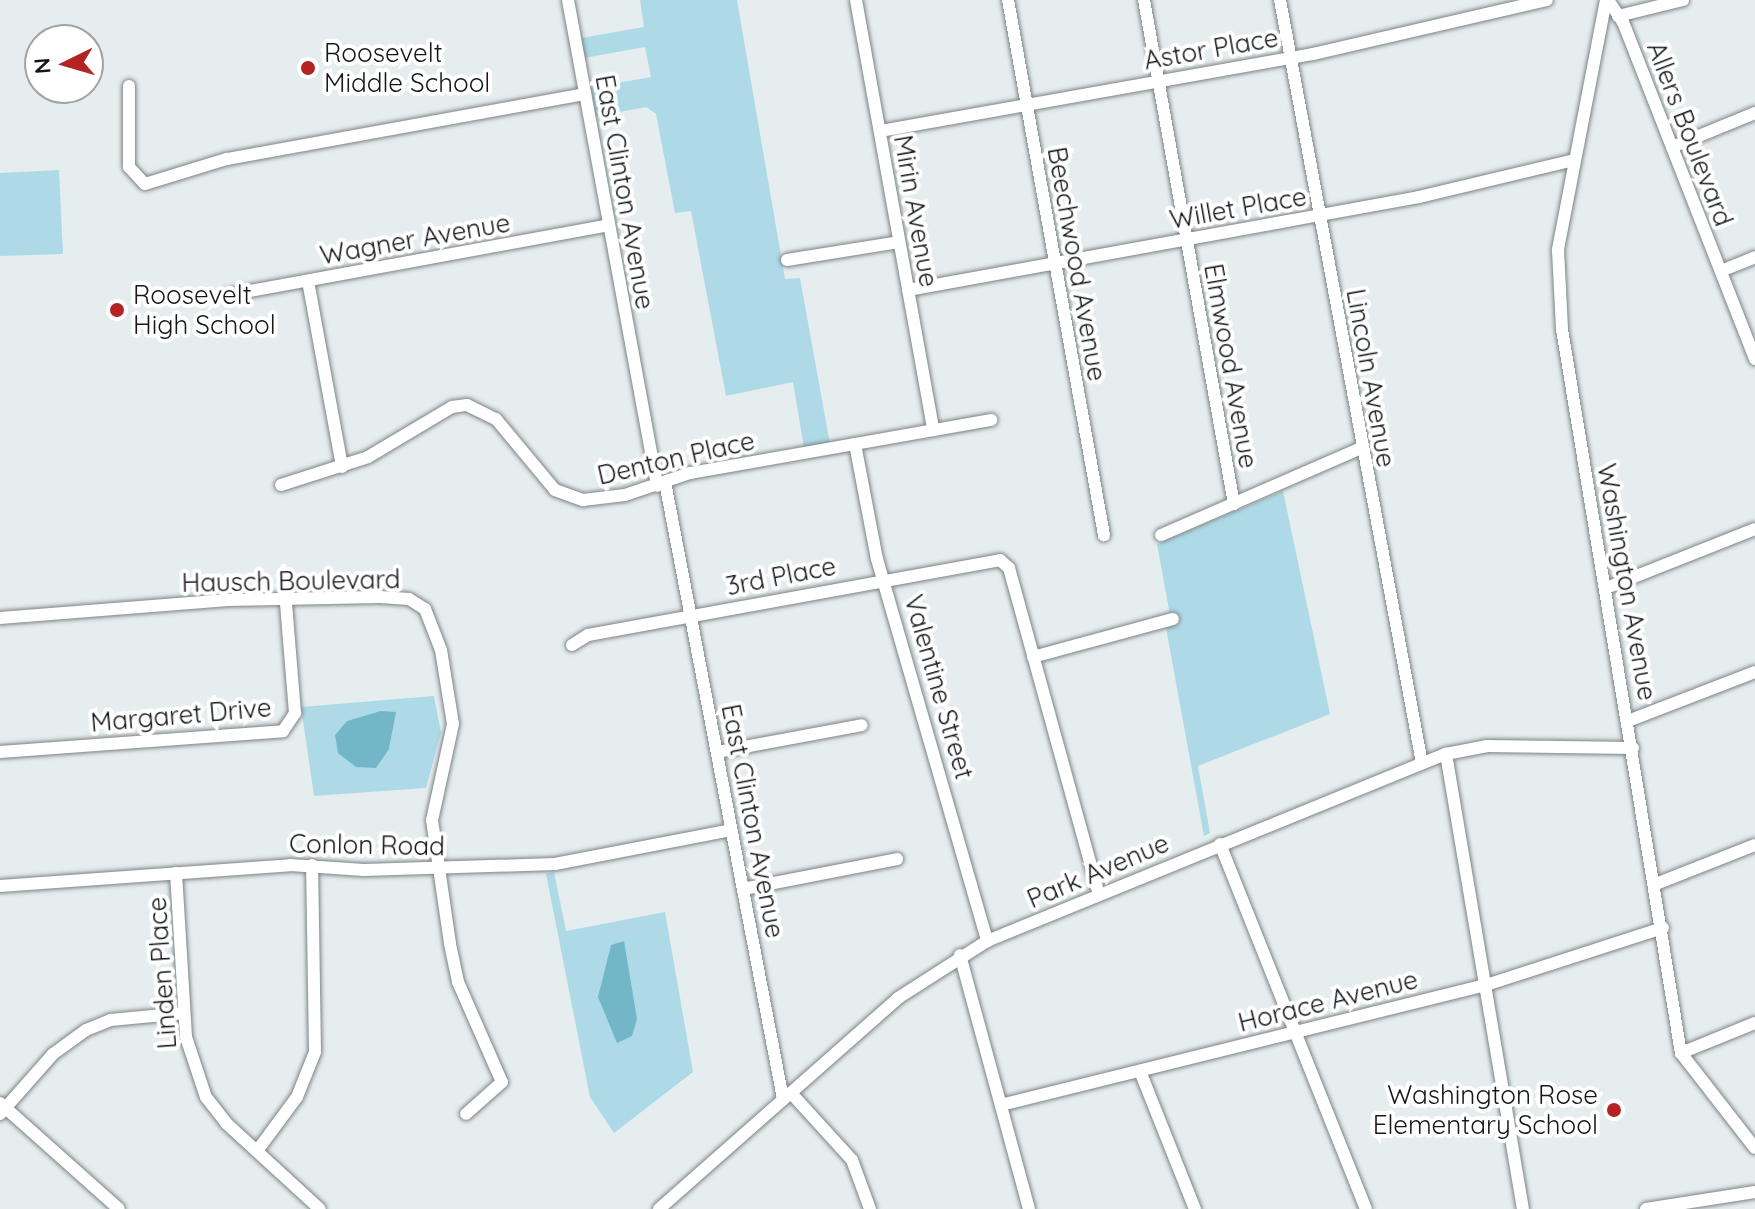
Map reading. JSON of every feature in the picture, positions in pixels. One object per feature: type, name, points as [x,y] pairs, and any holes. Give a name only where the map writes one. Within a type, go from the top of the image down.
[{"type":"street","name":"East Clinton Avenue","points":[[568,0],[609,225],[661,484],[679,552],[731,830],[787,1096]]},
{"type":"street","name":"Mirin Avenue","points":[[856,0],[933,430]]},
{"type":"street","name":"Beechwood Avenue","points":[[1008,0],[1104,535]]},
{"type":"street","name":"Elmwood Avenue","points":[[1144,0],[1234,504]]},
{"type":"street","name":"Lincoln Avenue","points":[[1280,0],[1422,763]]},
{"type":"street","name":"Astor Place","points":[[880,131],[1291,58],[1547,0]]},
{"type":"street","name":"Allers Boulevard","points":[[1607,0],[1618,16],[1755,359]]},
{"type":"street","name":"Washington Avenue","points":[[1607,0],[1574,160],[1556,282],[1681,1053],[1755,1148]]},
{"type":"street","points":[[1618,16],[1683,0]]},
{"type":"street","points":[[129,86],[129,167],[145,184],[227,159],[585,94]]},
{"type":"street","points":[[1672,147],[1755,113]]},
{"type":"street","name":"Willet Place","points":[[908,290],[1319,216],[1574,160]]},
{"type":"street","name":"Wagner Avenue","points":[[228,295],[609,225]]},
{"type":"street","points":[[787,260],[899,242]]},
{"type":"street","points":[[1721,271],[1755,257]]},
{"type":"street","points":[[308,281],[342,467]]},
{"type":"street","name":"Denton Place","points":[[281,485],[342,467],[467,405],[496,419],[545,481],[565,496],[600,499],[855,444],[991,420]]},
{"type":"street","name":"Valentine Street","points":[[855,444],[885,578],[987,941]]},
{"type":"street","points":[[1161,535],[1361,448]]},
{"type":"street","points":[[1606,588],[1755,529]]},
{"type":"street","name":"3rd Place","points":[[572,645],[588,635],[885,578],[1000,560],[1009,568],[1033,657]]},
{"type":"street","name":"Hausch Boulevard","points":[[0,618],[228,600],[286,603],[400,597],[417,602],[431,619],[453,724],[432,820],[458,982],[502,1082],[466,1114]]},
{"type":"street","name":"Margaret Drive","points":[[0,752],[283,731],[295,713],[286,603]]},
{"type":"street","points":[[1099,894],[1033,657],[1173,619]]},
{"type":"street","points":[[1628,721],[1755,672]]},
{"type":"street","points":[[717,752],[862,725]]},
{"type":"street","name":"Park Avenue","points":[[659,1209],[898,998],[960,955],[987,941],[1446,754],[1487,746],[1633,748]]},
{"type":"street","points":[[1446,754],[1523,1209]]},
{"type":"street","name":"Conlon Road","points":[[0,886],[312,865],[439,868],[555,864],[731,830]]},
{"type":"street","points":[[1220,844],[1366,1209]]},
{"type":"street","points":[[1656,884],[1755,845]]},
{"type":"street","points":[[743,889],[897,859]]},
{"type":"street","points":[[257,1151],[297,1097],[315,1052],[312,865]]},
{"type":"street","name":"Linden Place","points":[[176,873],[184,1013],[190,1059],[206,1097],[257,1151],[320,1209]]},
{"type":"street","name":"Horace Avenue","points":[[1001,1105],[1486,985],[1663,928]]},
{"type":"street","points":[[960,955],[1029,1209]]},
{"type":"street","points":[[119,1209],[1,1108],[53,1054],[86,1030],[111,1020],[184,1013]]},
{"type":"street","points":[[1681,1053],[1755,1023]]},
{"type":"street","points":[[1140,1071],[1195,1209]]},
{"type":"street","points":[[787,1096],[852,1160],[870,1209]]},
{"type":"street","points":[[1646,1209],[1755,1192]]},
{"type":"shaded area","points":[[640,0],[737,0],[785,279],[800,278],[830,444],[804,448],[793,382],[726,396],[691,211],[675,213],[656,114],[646,107],[593,117],[589,88],[651,77],[645,47],[584,58],[581,38],[644,27]]},
{"type":"shaded area","points":[[59,170],[63,254],[0,256],[0,173]]},
{"type":"shaded area","points":[[1283,491],[1330,714],[1198,766],[1210,833],[1204,836],[1166,628],[1172,626],[1157,544]]},
{"type":"shaded area","points":[[434,696],[441,733],[426,788],[314,796],[301,707]]},
{"type":"shaded area","points":[[381,711],[396,712],[389,749],[376,768],[356,767],[338,753],[335,735],[347,721]]},
{"type":"shaded area","points":[[554,872],[566,931],[665,912],[693,1072],[614,1133],[590,1097],[546,874]]},
{"type":"shaded area","points":[[624,941],[637,1019],[632,1036],[617,1043],[598,997],[611,945]]},
{"type":"place","name":"Roosevelt Middle School","points":[[308,68]]},
{"type":"place","name":"Roosevelt High School","points":[[117,310]]},
{"type":"place","name":"Washington Rose Elementary School","points":[[1614,1110]]}]
